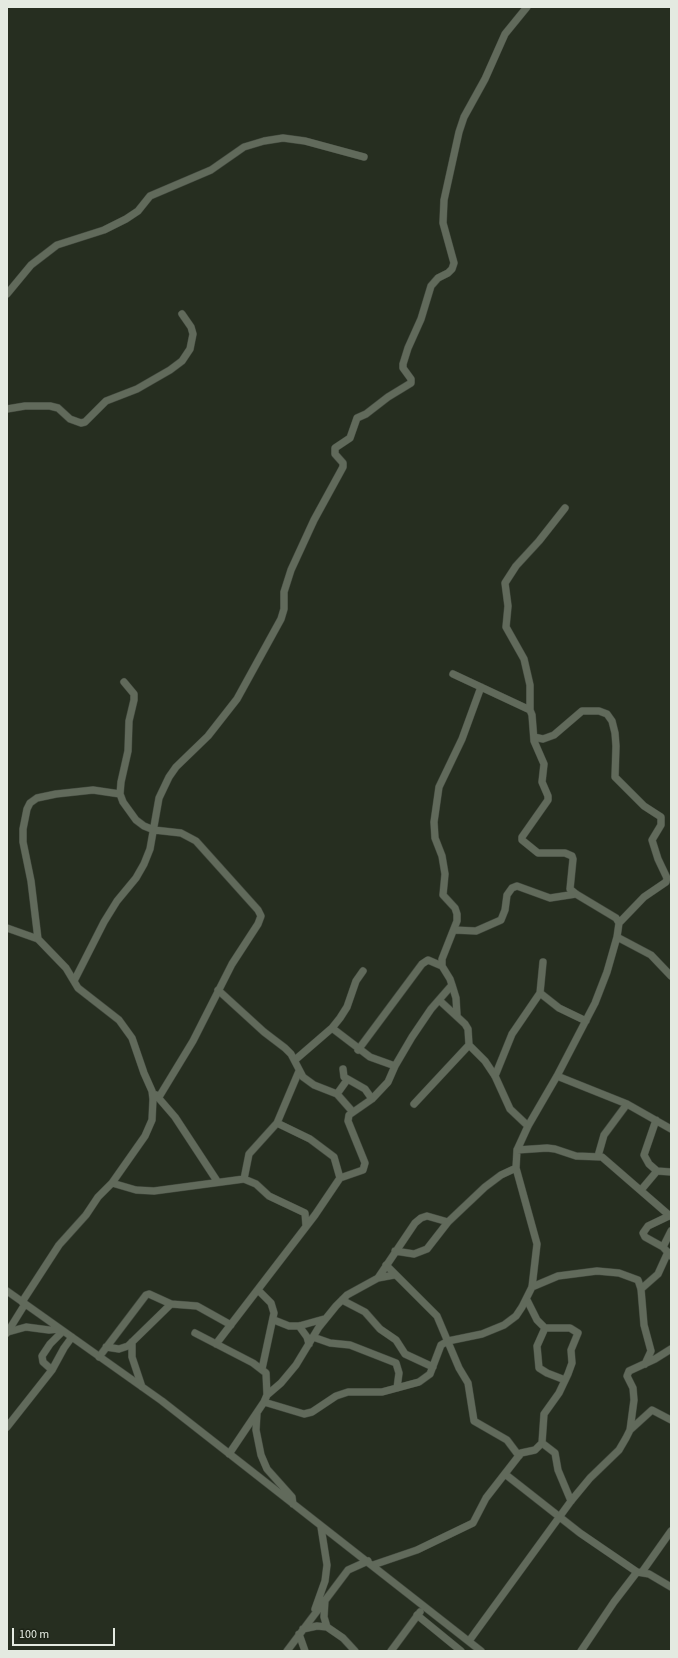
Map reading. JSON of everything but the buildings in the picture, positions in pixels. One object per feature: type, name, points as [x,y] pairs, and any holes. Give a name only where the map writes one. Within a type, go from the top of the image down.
[{"type":"street","points":[[74,981],[104,922],[117,901],[136,878],[144,864],[150,849],[159,798],[169,777],[176,767],[208,736],[237,698],[281,619],[284,609],[284,592],[291,570],[314,520],[344,467],[343,462],[335,454],[335,448],[350,438],[357,418],[366,414],[388,397],[411,383],[411,379],[405,372],[403,364],[408,348],[421,319],[431,286],[438,278],[448,273],[452,269],[454,263],[443,223],[444,200],[459,132],[464,117],[485,79],[505,34],[527,7]]},
{"type":"street","points":[[7,294],[31,265],[57,245],[104,230],[126,219],[138,211],[150,196],[212,170],[244,147],[264,141],[284,138],[305,141],[364,157]]},
{"type":"street","points":[[7,409],[25,406],[50,406],[58,408],[77,421],[85,422],[106,401],[137,389],[170,370],[182,361],[190,348],[193,334],[191,327],[182,314]]},
{"type":"street","points":[[264,1402],[304,1414],[312,1412],[336,1396],[348,1392],[382,1392],[425,1379],[433,1367],[441,1345],[448,1341],[482,1334],[504,1325],[516,1316],[527,1300],[532,1287],[537,1244],[516,1168],[517,1150],[528,1126],[557,1076],[602,988],[617,937],[618,923],[616,918],[573,892],[570,882],[573,864],[572,856],[565,853],[538,853],[522,840],[522,837],[548,800],[548,796],[542,782],[544,764],[534,737],[532,715],[530,710],[530,685],[524,659],[506,627],[508,606],[505,583],[516,566],[539,541],[565,508]]},
{"type":"street","points":[[453,674],[530,710]]},
{"type":"street","points":[[124,682],[134,694],[134,700],[129,722],[128,750],[120,794],[123,802],[136,820],[154,830],[181,833],[196,842],[258,910],[261,916],[258,924],[232,964],[193,1041],[159,1097]]},
{"type":"street","points":[[442,966],[445,950],[454,930],[457,914],[455,908],[443,894],[445,874],[442,856],[435,838],[434,822],[439,787],[462,739],[481,687]]},
{"type":"street","points":[[538,751],[543,739],[560,730],[574,715],[582,711],[599,711],[607,714],[612,721],[615,733],[615,777],[644,806],[661,817],[661,825],[652,840],[658,859],[669,876],[663,885],[644,897],[618,923]]},
{"type":"street","points":[[534,737],[543,739]]},
{"type":"street","points":[[38,939],[31,881],[23,842],[23,829],[27,809],[30,803],[37,798],[56,794],[93,790],[120,794]]},
{"type":"street","points":[[454,930],[476,930],[500,920],[504,915],[507,895],[512,888],[517,886],[550,898],[564,897],[573,892]]},
{"type":"street","points":[[7,928],[38,939],[66,968],[83,992],[124,1026],[132,1038],[152,1091],[153,1108],[150,1128],[112,1183],[98,1197],[86,1216],[59,1245],[7,1332]]},
{"type":"street","points":[[617,937],[651,955],[671,976]]},
{"type":"street","points":[[358,1050],[422,964],[428,960],[442,966],[450,979],[456,998],[458,1015]]},
{"type":"street","points":[[495,1076],[512,1034],[540,993],[543,962]]},
{"type":"street","points":[[295,1060],[332,1028],[347,1007],[356,981],[363,971]]},
{"type":"street","points":[[216,1344],[315,1215],[340,1178],[363,1170],[365,1163],[348,1122],[349,1114],[372,1099],[388,1082],[395,1066],[412,1037],[452,985]]},
{"type":"street","points":[[218,990],[264,1032],[285,1048],[295,1060],[299,1071],[308,1082],[337,1094],[352,1111]]},
{"type":"street","points":[[540,993],[559,1008],[586,1021]]},
{"type":"street","points":[[414,1104],[468,1045],[468,1028],[458,1015],[439,1000]]},
{"type":"street","points":[[332,1028],[358,1050],[370,1057],[395,1066]]},
{"type":"street","points":[[468,1045],[485,1061],[495,1076],[510,1109],[528,1126]]},
{"type":"street","points":[[343,1069],[344,1077],[365,1089],[372,1099]]},
{"type":"street","points":[[244,1178],[249,1154],[277,1123],[299,1071]]},
{"type":"street","points":[[557,1076],[627,1104],[671,1129]]},
{"type":"street","points":[[337,1094],[347,1080]]},
{"type":"street","points":[[152,1091],[159,1097],[191,1140],[217,1181]]},
{"type":"street","points":[[598,1156],[604,1135],[627,1104]]},
{"type":"street","points":[[656,1120],[644,1155],[649,1164],[657,1171],[671,1172]]},
{"type":"street","points":[[277,1123],[310,1140],[334,1158],[340,1178]]},
{"type":"street","points":[[517,1150],[547,1148],[576,1156],[598,1156],[606,1159],[670,1216],[653,1223],[644,1230],[644,1237],[667,1251]]},
{"type":"street","points":[[395,1251],[414,1254],[421,1253],[427,1249],[448,1222],[485,1187],[500,1175],[516,1168]]},
{"type":"street","points":[[641,1190],[657,1171]]},
{"type":"street","points":[[112,1183],[140,1190],[154,1191],[244,1178],[256,1184],[269,1196],[315,1215]]},
{"type":"street","points":[[305,1212],[306,1226]]},
{"type":"street","points":[[378,1278],[395,1251],[420,1218],[427,1216],[448,1222]]},
{"type":"street","points":[[642,1289],[658,1274],[667,1251],[671,1231]]},
{"type":"street","points":[[386,1265],[438,1316],[459,1368],[471,1390],[474,1422],[507,1440],[519,1456]]},
{"type":"street","points":[[532,1287],[558,1276],[607,1271],[636,1278],[642,1289],[644,1325],[650,1351],[645,1364]]},
{"type":"street","points":[[267,1395],[281,1383],[311,1341],[324,1319],[342,1300],[378,1278],[394,1274]]},
{"type":"street","points":[[258,1290],[271,1304],[274,1313],[274,1320],[262,1369]]},
{"type":"street","points":[[7,1291],[142,1387],[269,1484],[321,1527],[370,1563],[423,1607],[469,1641],[477,1650]]},
{"type":"street","points":[[99,1357],[146,1295],[149,1294],[171,1304],[197,1306],[231,1325]]},
{"type":"street","points":[[161,1300],[162,1311]]},
{"type":"street","points":[[342,1300],[365,1312],[380,1329],[396,1340],[405,1354],[433,1367]]},
{"type":"street","points":[[287,1651],[348,1570],[405,1554],[473,1522],[486,1498],[519,1456],[525,1451],[535,1450],[542,1443],[544,1414],[565,1380],[572,1363],[571,1350],[578,1333],[570,1328],[545,1328],[537,1320],[527,1300]]},
{"type":"street","points":[[106,1347],[119,1349],[132,1342],[162,1311],[171,1304]]},
{"type":"street","points":[[274,1320],[289,1326],[299,1326],[324,1319]]},
{"type":"street","points":[[299,1326],[311,1341],[350,1345],[396,1363],[399,1373],[397,1388]]},
{"type":"street","points":[[7,1332],[26,1327],[62,1330]]},
{"type":"street","points":[[545,1328],[537,1346],[539,1368],[565,1380]]},
{"type":"street","points":[[52,1370],[43,1362],[42,1356],[62,1330]]},
{"type":"street","points":[[195,1333],[262,1369],[266,1373],[268,1382],[267,1395],[264,1402],[229,1454]]},
{"type":"street","points":[[7,1427],[52,1370],[72,1337]]},
{"type":"street","points":[[132,1342],[132,1357],[142,1387]]},
{"type":"street","points":[[630,1430],[634,1393],[627,1374],[633,1368],[645,1364],[671,1349]]},
{"type":"street","points":[[469,1641],[571,1501],[590,1478],[619,1450],[630,1430],[652,1410],[671,1420]]},
{"type":"street","points":[[257,1412],[256,1430],[261,1455],[271,1473],[292,1497],[293,1504]]},
{"type":"street","points":[[542,1443],[555,1453],[558,1470],[571,1501]]},
{"type":"street","points":[[269,1484],[271,1473]]},
{"type":"street","points":[[505,1474],[560,1517],[640,1572],[650,1574],[671,1587]]},
{"type":"street","points":[[313,1615],[325,1581],[327,1565],[321,1527]]},
{"type":"street","points":[[581,1651],[614,1602],[640,1572],[671,1531]]},
{"type":"street","points":[[325,1600],[324,1617],[327,1627]]},
{"type":"street","points":[[391,1651],[423,1607]]},
{"type":"street","points":[[417,1615],[461,1651]]},
{"type":"street","points":[[301,1632],[317,1626],[327,1627],[342,1638],[355,1651]]},
{"type":"street","points":[[301,1632],[305,1651]]}]
